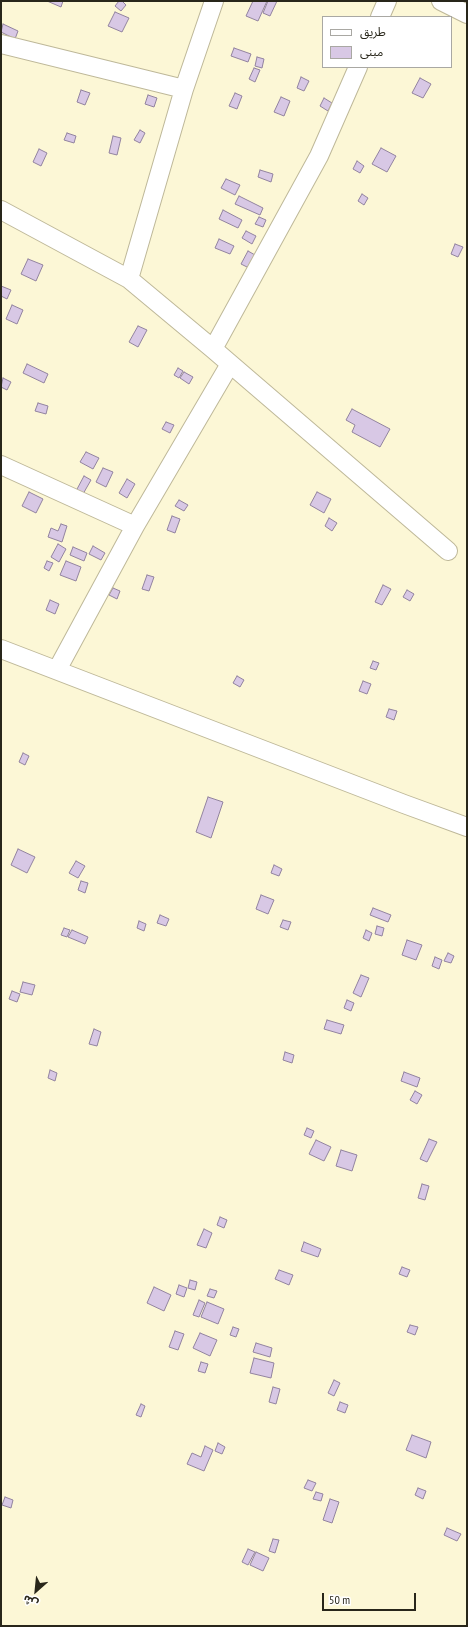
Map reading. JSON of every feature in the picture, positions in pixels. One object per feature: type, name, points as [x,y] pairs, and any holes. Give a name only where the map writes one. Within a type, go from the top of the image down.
[{"type":"street","points":[[129,279],[184,89],[214,1]]},
{"type":"street","points":[[380,16],[387,1]]},
{"type":"street","points":[[441,1],[467,14]]},
{"type":"street","points":[[1,44],[184,89]]},
{"type":"street","points":[[213,349],[319,156],[358,68]]},
{"type":"street","points":[[1,210],[129,279],[213,349],[448,551]]},
{"type":"street","points":[[57,670],[135,526],[230,364]]},
{"type":"street","points":[[1,466],[135,526]]},
{"type":"street","points":[[1,649],[467,827]]},
{"type":"building","points":[[47,1],[63,1],[61,7]]},
{"type":"building","points":[[119,1],[122,1],[126,5],[121,11],[115,6]]},
{"type":"building","points":[[253,1],[267,1],[258,21],[246,16]]},
{"type":"building","points":[[268,1],[277,1],[270,16],[263,13]]},
{"type":"building","points":[[115,12],[129,18],[122,32],[108,26]]},
{"type":"building","points":[[3,24],[18,31],[15,39],[1,32]]},
{"type":"building","points":[[234,48],[251,54],[248,62],[231,56]]},
{"type":"building","points":[[257,57],[264,59],[262,68],[255,66]]},
{"type":"building","points":[[254,68],[260,70],[255,82],[249,79]]},
{"type":"building","points":[[301,77],[309,81],[304,91],[297,88]]},
{"type":"building","points":[[420,78],[431,84],[423,98],[412,93]]},
{"type":"building","points":[[81,90],[90,93],[85,105],[77,102]]},
{"type":"building","points":[[235,93],[242,96],[237,109],[229,106]]},
{"type":"building","points":[[148,95],[157,98],[154,107],[145,104]]},
{"type":"building","points":[[281,97],[290,101],[284,116],[274,112]]},
{"type":"building","points":[[324,98],[332,103],[328,111],[320,106]]},
{"type":"building","points":[[140,130],[145,133],[140,143],[134,140]]},
{"type":"building","points":[[67,133],[76,136],[74,143],[64,140]]},
{"type":"building","points":[[113,136],[121,138],[117,155],[109,153]]},
{"type":"building","points":[[381,148],[396,156],[387,172],[372,164]]},
{"type":"building","points":[[39,149],[47,153],[41,166],[33,162]]},
{"type":"building","points":[[357,161],[364,166],[360,173],[353,169]]},
{"type":"building","points":[[260,170],[273,174],[271,182],[258,177]]},
{"type":"building","points":[[226,179],[240,185],[235,195],[221,188]]},
{"type":"building","points":[[362,194],[368,198],[364,205],[358,201]]},
{"type":"building","points":[[239,196],[263,208],[260,215],[235,204]]},
{"type":"building","points":[[223,210],[242,220],[238,228],[219,219]]},
{"type":"building","points":[[259,217],[266,220],[263,227],[255,224]]},
{"type":"building","points":[[246,231],[256,236],[252,244],[242,238]]},
{"type":"building","points":[[219,239],[234,246],[230,254],[215,248]]},
{"type":"building","points":[[455,244],[463,247],[458,257],[451,254]]},
{"type":"building","points":[[248,251],[255,255],[249,268],[241,264]]},
{"type":"building","points":[[28,259],[43,265],[36,281],[21,274]]},
{"type":"building","points":[[1,286],[11,290],[7,299],[1,296]]},
{"type":"building","points":[[12,305],[23,310],[17,324],[6,319]]},
{"type":"building","points":[[138,326],[147,330],[138,347],[129,342]]},
{"type":"building","points":[[27,364],[48,374],[44,383],[23,373]]},
{"type":"building","points":[[178,368],[183,371],[179,378],[174,375]]},
{"type":"building","points":[[184,372],[193,377],[189,384],[180,378]]},
{"type":"building","points":[[3,378],[11,382],[7,390],[1,387]]},
{"type":"building","points":[[38,403],[48,406],[46,414],[35,411]]},
{"type":"building","points":[[352,409],[390,429],[380,447],[352,432],[355,425],[346,420]]},
{"type":"building","points":[[166,422],[174,425],[170,433],[162,429]]},
{"type":"building","points":[[86,452],[99,458],[93,469],[80,462]]},
{"type":"building","points":[[103,468],[113,472],[106,487],[96,482]]},
{"type":"building","points":[[84,476],[91,480],[83,494],[76,491]]},
{"type":"building","points":[[127,479],[135,484],[127,498],[119,493]]},
{"type":"building","points":[[29,492],[43,499],[36,513],[22,506]]},
{"type":"building","points":[[317,492],[331,499],[324,513],[310,505]]},
{"type":"building","points":[[179,500],[188,505],[184,511],[175,506]]},
{"type":"building","points":[[172,516],[180,519],[175,533],[167,530]]},
{"type":"building","points":[[329,518],[337,523],[332,531],[325,526]]},
{"type":"building","points":[[61,524],[67,526],[62,542],[48,537],[51,528],[58,531]]},
{"type":"building","points":[[58,544],[66,549],[59,562],[51,557]]},
{"type":"building","points":[[93,546],[105,553],[101,560],[89,554]]},
{"type":"building","points":[[73,547],[87,553],[84,561],[70,555]]},
{"type":"building","points":[[47,561],[53,563],[49,571],[44,568]]},
{"type":"building","points":[[66,561],[81,567],[76,581],[60,575]]},
{"type":"building","points":[[147,575],[154,577],[149,591],[142,589]]},
{"type":"building","points":[[383,585],[391,589],[382,605],[375,602]]},
{"type":"building","points":[[113,588],[120,591],[117,599],[109,595]]},
{"type":"building","points":[[407,590],[414,594],[410,601],[403,597]]},
{"type":"building","points":[[50,600],[59,604],[55,614],[46,610]]},
{"type":"building","points":[[373,661],[379,663],[376,670],[370,668]]},
{"type":"building","points":[[237,676],[244,680],[240,687],[233,683]]},
{"type":"building","points":[[363,681],[371,684],[367,694],[359,691]]},
{"type":"building","points":[[389,709],[397,711],[394,720],[386,717]]},
{"type":"building","points":[[23,753],[29,756],[25,765],[19,762]]},
{"type":"building","points":[[208,797],[223,802],[211,838],[196,832]]},
{"type":"building","points":[[18,849],[35,857],[27,873],[11,865]]},
{"type":"building","points":[[76,861],[85,866],[78,878],[69,873]]},
{"type":"building","points":[[274,865],[282,869],[279,876],[271,873]]},
{"type":"building","points":[[81,881],[88,883],[85,893],[78,890]]},
{"type":"building","points":[[261,895],[274,900],[268,914],[256,909]]},
{"type":"building","points":[[373,908],[391,915],[388,922],[370,915]]},
{"type":"building","points":[[160,915],[169,919],[166,926],[157,923]]},
{"type":"building","points":[[283,920],[291,922],[288,930],[280,927]]},
{"type":"building","points":[[139,921],[146,924],[144,931],[137,928]]},
{"type":"building","points":[[377,926],[384,928],[382,936],[375,934]]},
{"type":"building","points":[[64,928],[70,930],[67,937],[61,935]]},
{"type":"building","points":[[72,930],[88,937],[85,944],[68,937]]},
{"type":"building","points":[[366,930],[372,933],[369,941],[363,938]]},
{"type":"building","points":[[407,940],[422,945],[416,960],[402,955]]},
{"type":"building","points":[[448,953],[454,956],[451,963],[444,961]]},
{"type":"building","points":[[435,957],[442,960],[439,969],[432,966]]},
{"type":"building","points":[[361,975],[369,978],[361,997],[353,993]]},
{"type":"building","points":[[23,982],[35,985],[32,995],[20,992]]},
{"type":"building","points":[[12,991],[20,994],[17,1002],[9,999]]},
{"type":"building","points":[[347,1000],[354,1003],[351,1011],[344,1008]]},
{"type":"building","points":[[327,1020],[344,1025],[341,1034],[324,1029]]},
{"type":"building","points":[[94,1029],[101,1032],[97,1046],[89,1044]]},
{"type":"building","points":[[285,1052],[294,1055],[292,1063],[283,1060]]},
{"type":"building","points":[[50,1070],[57,1073],[55,1081],[48,1078]]},
{"type":"building","points":[[404,1072],[420,1078],[417,1087],[401,1081]]},
{"type":"building","points":[[415,1091],[422,1095],[417,1104],[410,1100]]},
{"type":"building","points":[[307,1128],[314,1131],[311,1138],[304,1135]]},
{"type":"building","points":[[429,1139],[437,1142],[427,1162],[420,1159]]},
{"type":"building","points":[[316,1140],[331,1147],[324,1161],[309,1154]]},
{"type":"building","points":[[341,1150],[357,1155],[352,1171],[336,1166]]},
{"type":"building","points":[[422,1184],[429,1186],[425,1200],[418,1198]]},
{"type":"building","points":[[220,1217],[227,1220],[224,1228],[217,1225]]},
{"type":"building","points":[[204,1229],[212,1233],[206,1248],[197,1245]]},
{"type":"building","points":[[304,1242],[321,1249],[318,1257],[301,1251]]},
{"type":"building","points":[[402,1267],[410,1270],[407,1277],[399,1274]]},
{"type":"building","points":[[279,1270],[293,1275],[289,1285],[275,1279]]},
{"type":"building","points":[[190,1280],[197,1282],[195,1290],[188,1288]]},
{"type":"building","points":[[179,1285],[187,1288],[184,1297],[176,1294]]},
{"type":"building","points":[[154,1287],[171,1295],[164,1311],[147,1303]]},
{"type":"building","points":[[210,1289],[217,1291],[214,1298],[207,1296]]},
{"type":"building","points":[[199,1300],[205,1303],[199,1317],[193,1315]]},
{"type":"building","points":[[207,1302],[224,1309],[218,1324],[201,1317]]},
{"type":"building","points":[[410,1325],[418,1327],[415,1335],[407,1332]]},
{"type":"building","points":[[233,1327],[239,1329],[236,1337],[230,1335]]},
{"type":"building","points":[[175,1331],[184,1334],[178,1350],[169,1347]]},
{"type":"building","points":[[200,1333],[217,1340],[210,1356],[193,1348]]},
{"type":"building","points":[[256,1343],[272,1348],[270,1357],[253,1352]]},
{"type":"building","points":[[254,1358],[274,1363],[271,1378],[250,1373]]},
{"type":"building","points":[[201,1362],[208,1364],[205,1373],[198,1371]]},
{"type":"building","points":[[334,1380],[340,1383],[334,1396],[328,1393]]},
{"type":"building","points":[[273,1387],[280,1389],[276,1404],[269,1402]]},
{"type":"building","points":[[340,1402],[348,1405],[345,1413],[337,1410]]},
{"type":"building","points":[[141,1404],[145,1406],[141,1417],[136,1415]]},
{"type":"building","points":[[412,1435],[431,1442],[426,1458],[406,1450]]},
{"type":"building","points":[[218,1443],[225,1447],[222,1454],[215,1451]]},
{"type":"building","points":[[205,1446],[213,1450],[204,1471],[187,1464],[192,1453],[201,1457]]},
{"type":"building","points":[[308,1480],[316,1483],[312,1491],[304,1488]]},
{"type":"building","points":[[418,1488],[426,1491],[423,1499],[415,1495]]},
{"type":"building","points":[[316,1492],[323,1494],[321,1501],[313,1499]]},
{"type":"building","points":[[5,1497],[13,1500],[11,1508],[2,1505]]},
{"type":"building","points":[[330,1499],[339,1502],[332,1523],[323,1520]]},
{"type":"building","points":[[447,1528],[461,1534],[457,1541],[444,1535]]},
{"type":"building","points":[[273,1539],[279,1540],[275,1553],[269,1551]]},
{"type":"building","points":[[248,1549],[255,1552],[248,1565],[242,1562]]},
{"type":"building","points":[[256,1552],[269,1558],[263,1571],[250,1565]]}]
